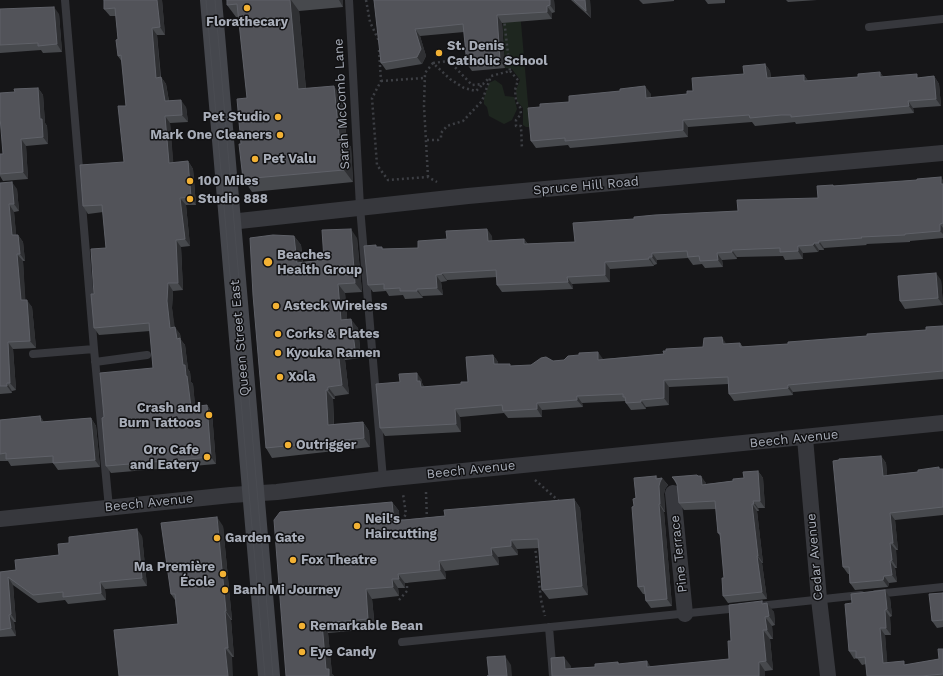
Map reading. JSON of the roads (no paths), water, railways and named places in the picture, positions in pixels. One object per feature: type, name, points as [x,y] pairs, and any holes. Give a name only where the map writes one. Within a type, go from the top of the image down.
[{"type":"main road","name":"Queen Street East","points":[[211,0],[269,676]]},
{"type":"street","name":"Spruce Hill Road","points":[[230,222],[360,207],[943,153]]},
{"type":"street","name":"Beech Avenue","points":[[0,519],[253,493],[277,492],[383,479],[943,424]]},
{"type":"street","name":"Cedar Avenue","points":[[805,438],[819,599],[828,676]]},
{"type":"street","name":"Pine Terrace","points":[[673,493],[685,614]]},
{"type":"lane","points":[[65,0],[95,362],[110,508]]},
{"type":"lane","name":"Sarah McComb Lane","points":[[349,0],[360,207],[383,479]]},
{"type":"lane","points":[[869,27],[943,19]]},
{"type":"lane","points":[[33,354],[94,349]]},
{"type":"lane","points":[[95,362],[147,355]]},
{"type":"lane","points":[[402,642],[943,587]]},
{"type":"lane","points":[[549,627],[553,676]]},
{"type":"tram line","points":[[206,0],[265,676]]},
{"type":"tram line","points":[[215,0],[273,676]]},
{"type":"place","name":"Florathecary","points":[[247,8]]},
{"type":"place","name":"St. Denis Catholic School","points":[[439,53]]},
{"type":"place","name":"Pet Studio","points":[[278,117]]},
{"type":"place","name":"Mark One Cleaners","points":[[280,135]]},
{"type":"place","name":"Pet Valu","points":[[255,159]]},
{"type":"place","name":"100 Miles","points":[[190,181]]},
{"type":"place","name":"Studio 888","points":[[190,199]]},
{"type":"place","name":"Beaches Health Group","points":[[268,262]]},
{"type":"place","name":"Asteck Wireless","points":[[276,306]]},
{"type":"place","name":"Corks & Plates","points":[[278,334]]},
{"type":"place","name":"Kyouka Ramen","points":[[278,353]]},
{"type":"place","name":"Xola","points":[[280,377]]},
{"type":"place","name":"Crash and Burn Tattoos","points":[[209,415]]},
{"type":"place","name":"Outrigger","points":[[288,445]]},
{"type":"place","name":"Oro Cafe and Eatery","points":[[207,457]]},
{"type":"place","name":"Neil's Haircutting","points":[[357,526]]},
{"type":"place","name":"Garden Gate","points":[[217,538]]},
{"type":"place","name":"Fox Theatre","points":[[293,560]]},
{"type":"place","name":"Ma Première École","points":[[223,574]]},
{"type":"place","name":"Banh Mi Journey","points":[[225,590]]},
{"type":"place","name":"Remarkable Bean","points":[[302,626]]},
{"type":"place","name":"Eye Candy","points":[[302,652]]}]
